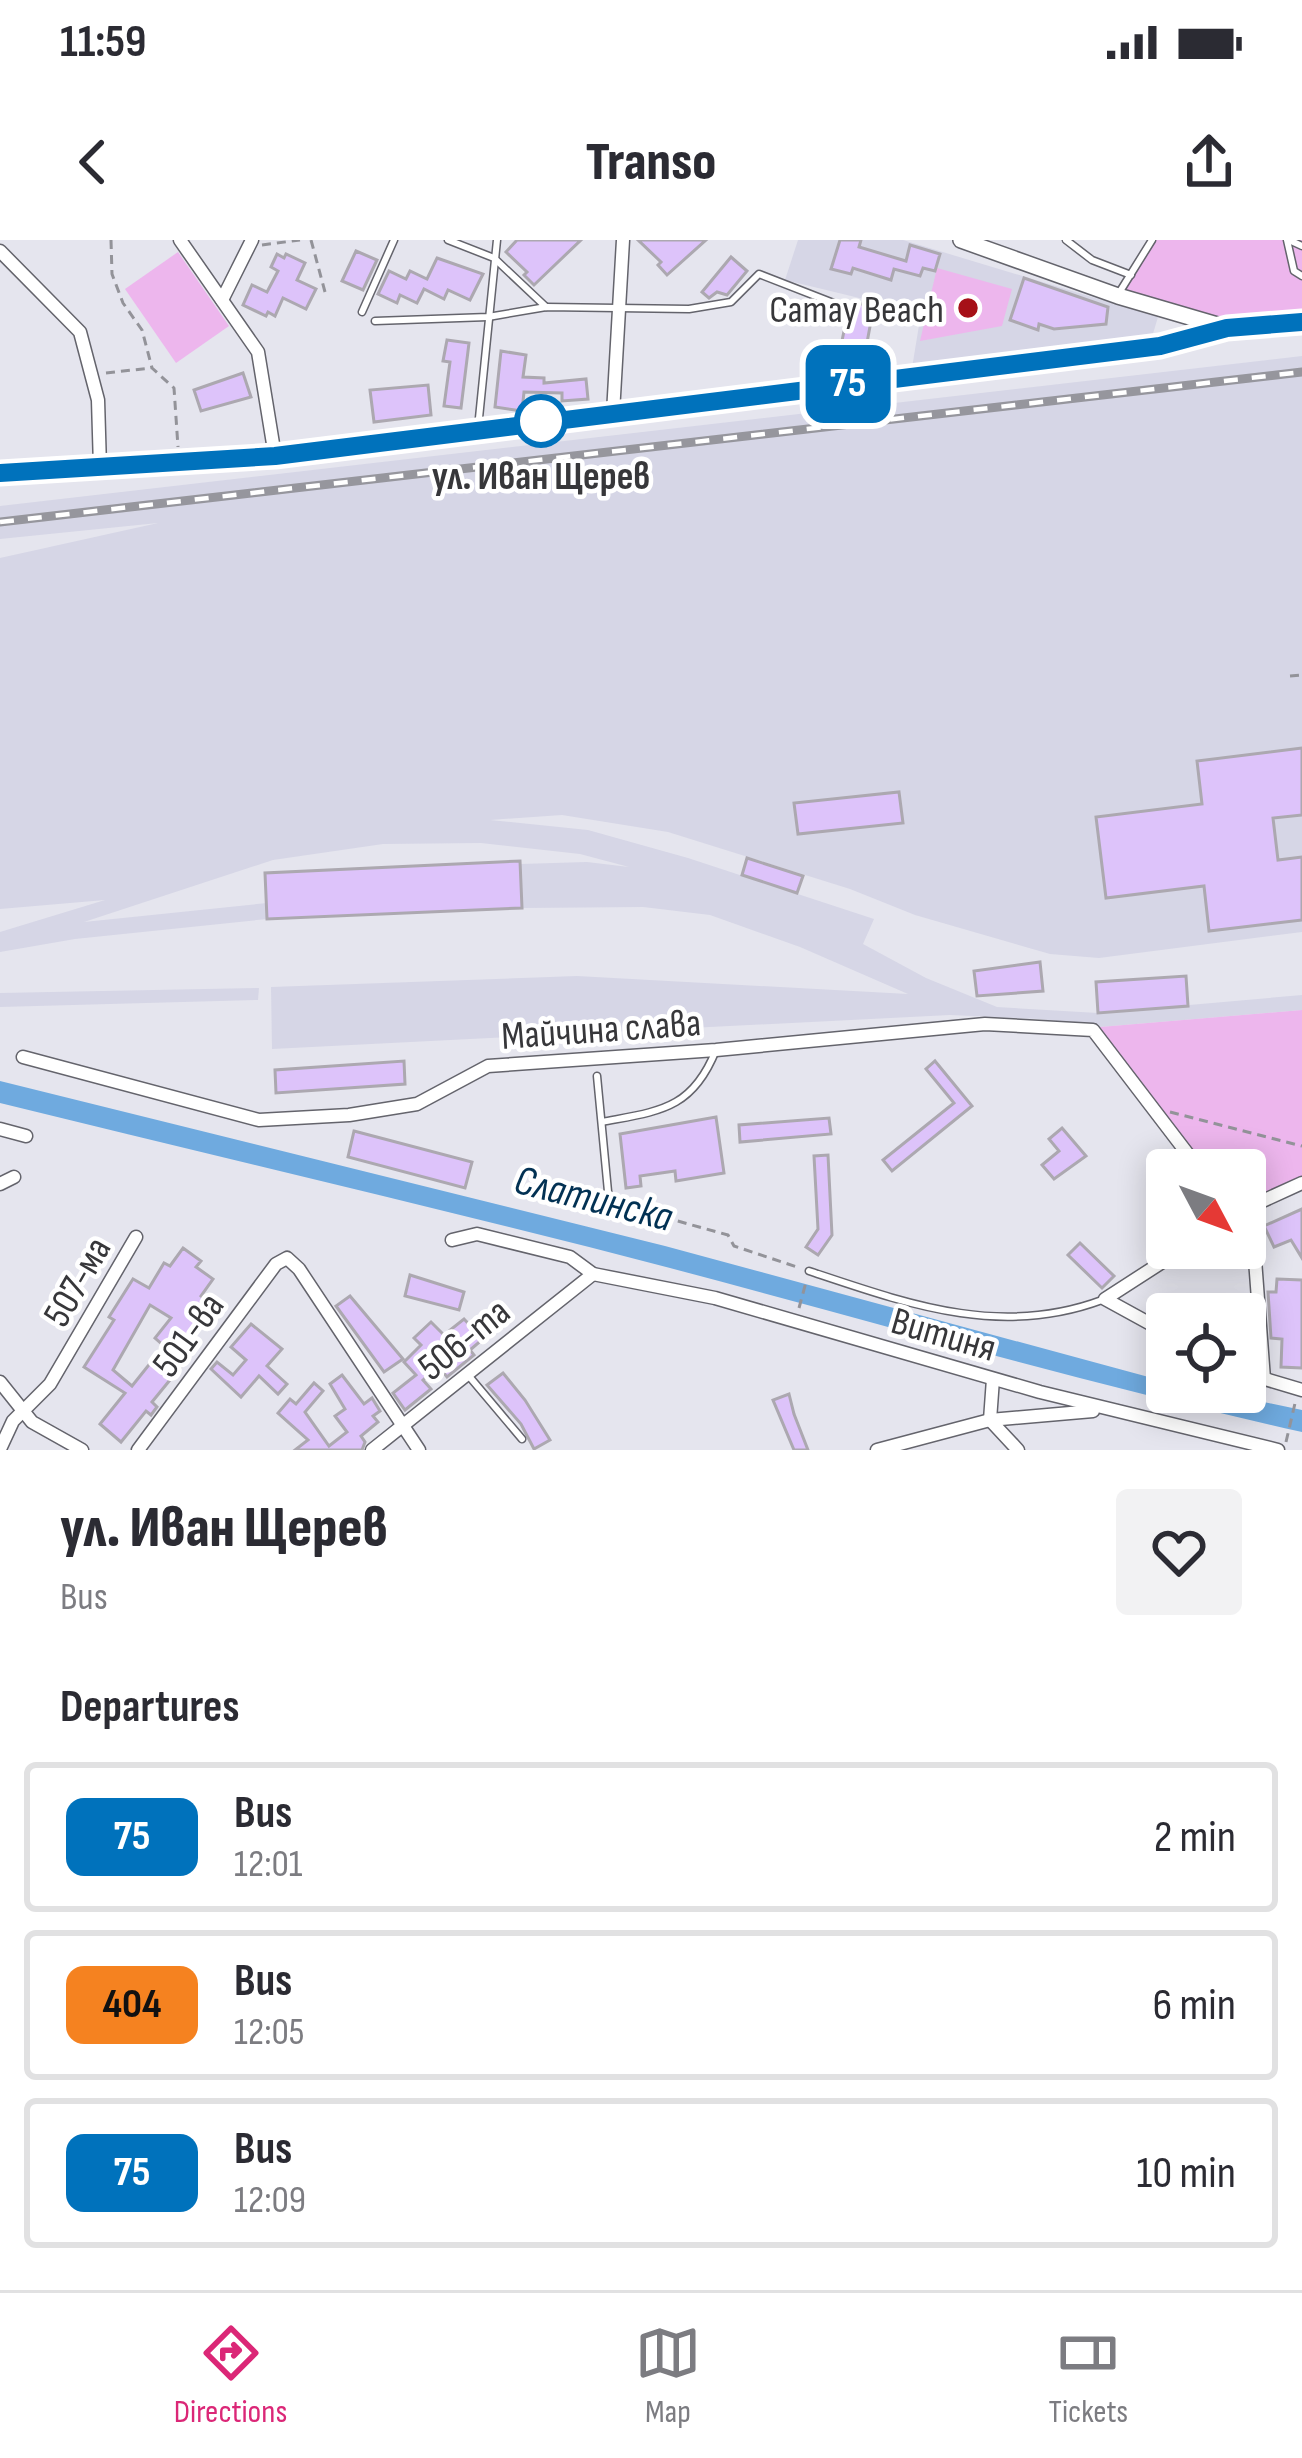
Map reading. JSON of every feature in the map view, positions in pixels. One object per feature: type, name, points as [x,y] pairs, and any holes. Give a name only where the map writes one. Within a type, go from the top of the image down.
[{"type":"street","points":[[180,240],[258,352],[275,456]]},
{"type":"street","points":[[614,413],[623,240]]},
{"type":"street","points":[[961,240],[1118,296],[1227,328]]},
{"type":"street","points":[[222,300],[250,243]]},
{"type":"street","points":[[0,251],[80,332],[98,400],[100,466]]},
{"type":"street","points":[[0,473],[275,456],[1160,346],[1227,328],[1302,322]]},
{"type":"street","name":"Майчина слава","points":[[23,1057],[259,1120],[350,1115],[417,1104],[488,1066],[985,1024],[1093,1030],[1184,1149]]},
{"type":"street","points":[[0,1129],[26,1136]]},
{"type":"street","points":[[0,1184],[14,1177]]},
{"type":"street","points":[[1266,1203],[1302,1184]]},
{"type":"street","name":"Витиня","points":[[452,1240],[477,1234],[570,1257],[593,1274],[715,1298],[1112,1411],[1272,1449]]},
{"type":"street","name":"507-ма","points":[[0,1449],[13,1420],[50,1384],[136,1237]]},
{"type":"street","name":"501-ва","points":[[139,1450],[276,1264],[287,1258],[299,1269],[402,1426]]},
{"type":"street","points":[[1146,1321],[1105,1299],[1151,1269]]},
{"type":"street","name":"506-та","points":[[372,1450],[593,1274]]},
{"type":"street","points":[[993,1378],[990,1420],[1018,1450]]},
{"type":"street","points":[[1266,1380],[1300,1389]]},
{"type":"street","points":[[0,1382],[32,1421],[82,1450]]},
{"type":"street","points":[[877,1450],[990,1420],[1112,1411]]},
{"type":"street","points":[[402,1426],[418,1450]]},
{"type":"lane","points":[[362,312],[394,240]]},
{"type":"lane","points":[[448,240],[494,258],[547,307]]},
{"type":"lane","points":[[478,428],[497,240]]},
{"type":"lane","points":[[1066,240],[1092,260],[1131,275]]},
{"type":"lane","points":[[1118,296],[1152,240]]},
{"type":"lane","points":[[1288,240],[1302,246]]},
{"type":"lane","points":[[1288,240],[1294,271],[1302,276]]},
{"type":"lane","points":[[375,321],[488,317],[547,307],[689,309],[731,302],[759,274],[836,304]]},
{"type":"lane","points":[[602,1122],[666,1109],[688,1096],[705,1078],[716,1050]]},
{"type":"lane","points":[[597,1076],[609,1202]]},
{"type":"lane","name":"Витиня","points":[[809,1271],[902,1302],[989,1319],[1063,1315],[1105,1299]]},
{"type":"lane","points":[[468,1375],[523,1439]]},
{"type":"path","points":[[112,240],[112,274],[124,303],[142,330],[152,368],[174,388],[178,462]]},
{"type":"path","points":[[250,243],[300,240]]},
{"type":"path","points":[[311,240],[325,292]]},
{"type":"path","points":[[91,375],[152,368]]},
{"type":"path","points":[[1290,676],[1302,675]]},
{"type":"path","points":[[1151,1107],[1302,1146]]},
{"type":"path","points":[[609,1202],[728,1234],[734,1246],[809,1271],[795,1321]]},
{"type":"path","points":[[1272,1449],[1300,1389]]},
{"type":"shaded area","points":[[798,240],[903,240],[1158,317],[1152,337],[912,368],[921,313],[785,280]]},
{"type":"shaded area","points":[[1152,240],[1302,240],[1302,322],[1227,328],[1118,296]]},
{"type":"shaded area","points":[[178,252],[229,326],[176,363],[125,289]]},
{"type":"shaded area","name":"Camay Beach","points":[[937,268],[1012,289],[1002,326],[920,341]]},
{"type":"shaded area","points":[[1302,356],[1302,932],[1099,958],[1050,954],[915,915],[850,889],[668,832],[562,815],[490,820],[588,830],[874,919],[863,944],[926,978],[997,1007],[1098,1013],[1302,995],[1302,1010],[1100,1027],[950,1015],[272,1049],[271,987],[577,976],[908,994],[800,947],[710,915],[643,907],[522,908],[520,864],[587,862],[629,867],[580,854],[481,843],[383,844],[273,860],[84,922],[267,903],[267,919],[75,939],[0,952],[0,932],[105,900],[0,909],[0,558],[158,523],[0,539],[0,506]]},
{"type":"shaded area","points":[[259,988],[258,1000],[0,1007],[0,993]]},
{"type":"shaded area","points":[[1302,1010],[1302,1183],[1266,1199],[1266,1149],[1184,1149],[1093,1030]]},
{"type":"water","points":[[0,1081],[665,1246],[1146,1376],[1146,1394],[586,1247],[0,1103]]},
{"type":"water","points":[[1266,1402],[1302,1410],[1302,1432],[1222,1413],[1266,1413]]},
{"type":"building","points":[[517,240],[581,240],[534,285],[506,252]]},
{"type":"building","points":[[638,240],[706,240],[667,275],[658,265],[661,262]]},
{"type":"building","points":[[840,240],[861,240],[859,247],[906,261],[910,245],[940,254],[935,271],[923,268],[920,276],[894,269],[891,280],[853,268],[851,274],[831,269]]},
{"type":"building","points":[[356,251],[377,260],[363,290],[342,281]]},
{"type":"building","points":[[277,254],[305,263],[297,280],[316,289],[306,309],[283,298],[275,316],[268,312],[266,316],[243,305],[252,285],[267,292],[278,271],[271,267]]},
{"type":"building","points":[[731,257],[747,271],[727,295],[717,292],[709,298],[702,292]]},
{"type":"building","points":[[437,258],[483,274],[470,300],[448,290],[444,299],[424,289],[417,303],[400,295],[397,303],[378,294],[389,271],[406,279],[410,271],[427,279]]},
{"type":"building","points":[[1024,278],[1108,307],[1106,324],[1054,329],[1039,324],[1038,330],[1010,320]]},
{"type":"building","points":[[850,303],[885,306],[884,322],[871,321],[866,348],[856,346],[855,353],[840,350]]},
{"type":"building","points":[[447,340],[469,343],[461,408],[444,406],[450,362],[443,361]]},
{"type":"building","points":[[501,351],[526,355],[523,377],[544,378],[544,383],[586,379],[588,399],[562,401],[562,393],[524,392],[522,411],[495,407]]},
{"type":"building","points":[[243,373],[251,397],[201,411],[194,390]]},
{"type":"building","points":[[428,385],[431,415],[374,422],[370,390]]},
{"type":"building","points":[[1302,748],[1302,815],[1273,818],[1278,860],[1302,857],[1302,920],[1209,931],[1204,886],[1106,898],[1096,817],[1202,804],[1197,761]]},
{"type":"building","points":[[899,792],[903,823],[798,834],[794,803]]},
{"type":"building","points":[[747,858],[803,876],[797,893],[742,875]]},
{"type":"building","points":[[520,861],[522,908],[267,919],[265,873]]},
{"type":"building","points":[[1040,962],[1043,991],[977,996],[974,971]]},
{"type":"building","points":[[1186,976],[1188,1006],[1098,1013],[1096,982]]},
{"type":"building","points":[[404,1061],[405,1084],[276,1093],[275,1070]]},
{"type":"building","points":[[935,1061],[972,1106],[892,1171],[883,1160],[954,1103],[926,1069]]},
{"type":"building","points":[[716,1117],[724,1173],[676,1181],[675,1171],[640,1176],[641,1186],[626,1188],[620,1134]]},
{"type":"building","points":[[829,1118],[831,1134],[740,1142],[739,1125]]},
{"type":"building","points":[[1062,1128],[1086,1156],[1054,1179],[1042,1165],[1059,1151],[1049,1139]]},
{"type":"building","points":[[354,1131],[472,1162],[465,1188],[348,1157]]},
{"type":"building","points":[[828,1155],[832,1235],[818,1255],[806,1247],[818,1229],[814,1156]]},
{"type":"building","points":[[1302,1209],[1302,1258],[1291,1240],[1274,1247],[1266,1225]]},
{"type":"building","points":[[1080,1243],[1114,1276],[1102,1288],[1068,1255]]},
{"type":"building","points":[[183,1248],[201,1261],[196,1267],[213,1279],[201,1296],[212,1305],[188,1337],[193,1340],[178,1359],[183,1364],[152,1402],[157,1407],[151,1415],[146,1411],[121,1442],[100,1424],[125,1393],[84,1367],[133,1279],[149,1288],[164,1263],[170,1266]],"holes":[[[150,1305],[171,1318],[155,1338],[164,1346],[132,1386],[113,1370]]]},
{"type":"building","points":[[410,1275],[464,1292],[459,1310],[405,1296]]},
{"type":"building","points":[[1277,1279],[1302,1280],[1302,1368],[1281,1367],[1282,1339],[1271,1338],[1268,1292],[1276,1292]]},
{"type":"building","points":[[350,1296],[403,1359],[384,1372],[336,1306]]},
{"type":"building","points":[[464,1319],[483,1339],[470,1350],[474,1355],[447,1377],[438,1366],[423,1380],[431,1389],[405,1410],[393,1393],[416,1375],[404,1362],[421,1345],[414,1338],[431,1322],[444,1335]]},
{"type":"building","points":[[251,1324],[282,1349],[267,1366],[287,1384],[278,1394],[259,1376],[241,1397],[211,1369],[217,1362],[233,1375],[246,1360],[231,1347]]},
{"type":"building","points":[[503,1373],[550,1440],[534,1449],[521,1424],[487,1385]]},
{"type":"building","points":[[342,1375],[364,1404],[372,1398],[380,1411],[373,1416],[378,1422],[361,1436],[362,1450],[295,1450],[308,1440],[278,1413],[290,1399],[296,1404],[314,1383],[323,1391],[305,1412],[329,1446],[347,1432],[335,1416],[345,1409],[330,1384]]},
{"type":"building","points":[[789,1394],[808,1450],[794,1450],[773,1400]]},
{"type":"railway","points":[[0,522],[1302,372]]},
{"type":"bus line","name":"75","points":[[0,473],[275,456],[1160,346],[1227,328],[1302,322]]},
{"type":"place","name":"Camay Beach","points":[[968,308]]},
{"type":"place","name":"ул. Иван Щерев","points":[[541,421]]},
{"type":"water label","name":"Слатинска","points":[[594,1197]]}]
